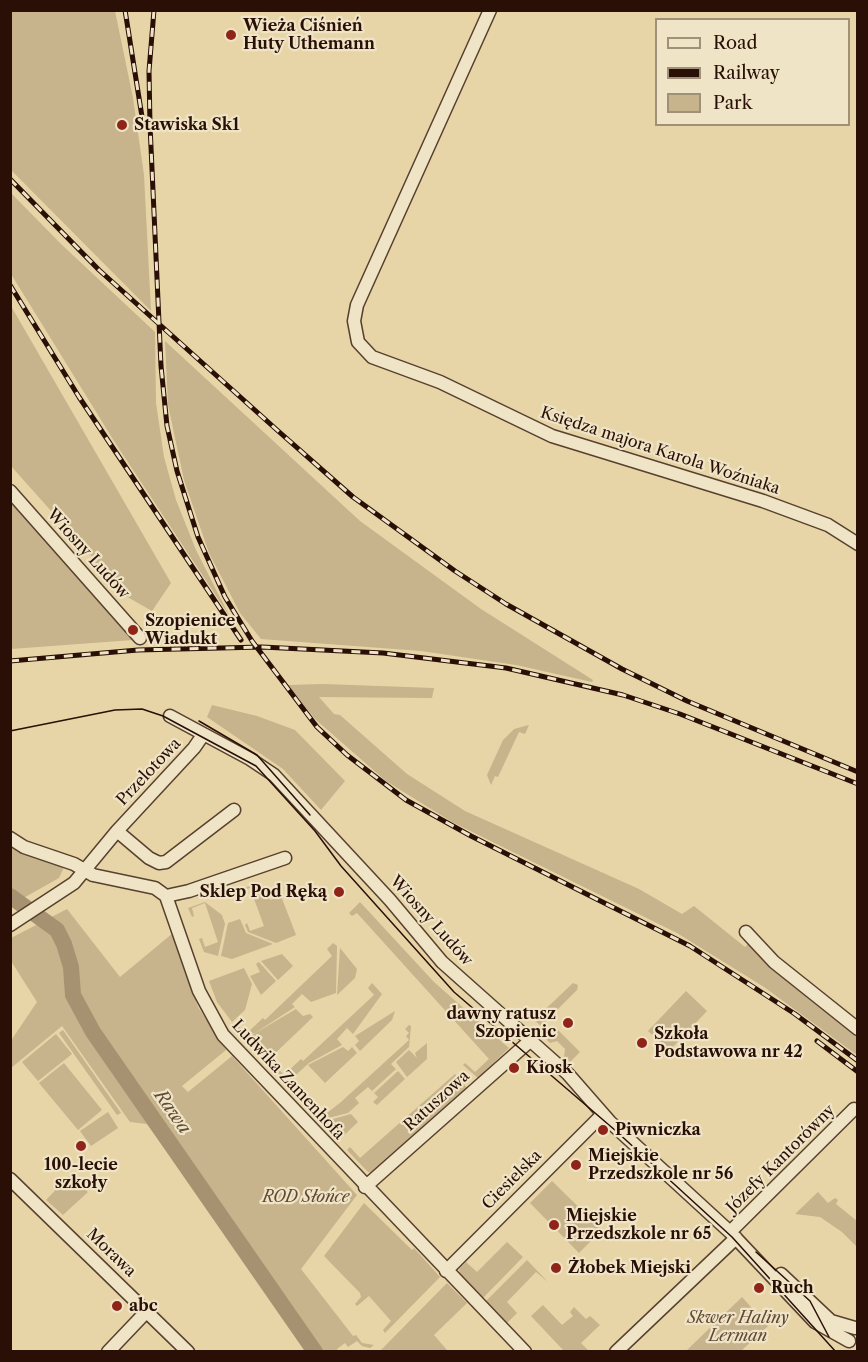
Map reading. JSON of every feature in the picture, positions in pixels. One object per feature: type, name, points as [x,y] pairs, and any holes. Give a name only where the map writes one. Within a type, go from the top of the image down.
[{"type":"street","name":"Księdza majora Karola Woźniaka","points":[[490,10],[357,305],[354,321],[358,342],[372,357],[440,382],[552,435],[763,501],[828,525],[858,544]]},
{"type":"street","name":"Wiosny Ludów","points":[[10,491],[140,638]]},
{"type":"street","name":"Wiosny Ludów","points":[[170,716],[250,759],[274,775],[390,900],[442,962],[531,1040],[574,1081],[603,1114],[733,1235],[831,1321],[856,1327]]},
{"type":"street","name":"Przelotowa","points":[[10,925],[70,887],[203,735]]},
{"type":"street","name":"Przelotowa","points":[[117,831],[154,861],[166,862],[234,810]]},
{"type":"street","points":[[10,838],[24,847],[74,864],[93,875],[155,888],[166,896],[189,891],[285,858]]},
{"type":"street","name":"Ludwika Zamenhofa","points":[[166,896],[199,991],[214,1022],[234,1048],[525,1352]]},
{"type":"street","points":[[746,932],[774,962],[858,1029]]},
{"type":"street","name":"Ratuszowa","points":[[365,1187],[531,1040]]},
{"type":"street","name":"Józefy Kantorówny","points":[[616,1352],[854,1109]]},
{"type":"street","name":"Ciesielska","points":[[446,1270],[603,1114]]},
{"type":"street","name":"Morawa","points":[[10,1179],[188,1352]]},
{"type":"street","name":"Wiosny Ludów","points":[[733,1235],[815,1322],[851,1346]]},
{"type":"street","points":[[108,1352],[147,1311]]},
{"type":"street","points":[[851,1346],[856,1327]]},
{"type":"green space","points":[[10,11],[115,11],[133,98],[144,175],[151,311],[11,170]]},
{"type":"green space","points":[[10,192],[61,244],[155,332],[156,403],[164,457],[176,500],[196,550],[230,617],[114,441],[11,274]]},
{"type":"green space","points":[[11,306],[171,583],[152,611],[124,595],[103,576],[93,558],[11,466]]},
{"type":"green space","points":[[165,341],[360,521],[481,609],[593,680],[592,682],[516,665],[421,651],[261,639],[240,613],[209,553],[184,480],[168,405]]},
{"type":"green space","points":[[11,502],[133,640],[11,649]]},
{"type":"green space","points":[[288,685],[434,688],[432,698],[319,697],[334,714],[340,715],[407,774],[465,811],[639,889],[682,914],[694,906],[745,947],[748,944],[857,1033],[857,1055],[764,987],[677,933],[452,822],[386,781],[315,719]]},
{"type":"green space","points":[[212,705],[257,716],[295,730],[345,781],[321,810],[283,769],[207,717]]},
{"type":"green space","points":[[529,725],[525,734],[519,732],[498,777],[495,776],[491,785],[487,775],[503,740],[514,729]]},
{"type":"green space","points":[[10,846],[64,867],[59,878],[11,905]]},
{"type":"green space","points":[[250,886],[271,900],[281,896],[296,935],[276,943],[248,932],[245,925],[247,923],[250,931],[264,926],[250,888],[236,892],[239,900],[236,901],[233,892]]},
{"type":"green space","points":[[205,902],[222,915],[225,924],[218,956],[204,952],[199,939],[202,938],[205,947],[218,942],[205,903],[192,908],[194,916],[192,917],[188,908]]},
{"type":"green space","points":[[360,902],[434,982],[509,1048],[478,1078],[463,1065],[465,1063],[475,1072],[489,1059],[357,913],[352,916],[349,913]]},
{"type":"green space","name":"ROD Słońce","points":[[67,909],[120,977],[173,933],[198,1007],[226,1050],[182,1086],[188,1092],[232,1056],[357,1195],[301,1269],[353,1336],[356,1335],[362,1343],[374,1345],[370,1348],[362,1346],[357,1341],[348,1347],[345,1343],[337,1349],[338,1351],[309,1351],[147,1124],[130,1122],[62,1026],[11,1068],[10,1042],[37,1002],[11,961],[11,938]]},
{"type":"green space","points":[[240,919],[246,933],[273,944],[232,959],[221,956],[228,923]]},
{"type":"green space","points":[[333,943],[337,946],[336,993],[311,1002],[302,994],[292,1004],[295,1007],[255,1033],[244,1036],[235,1025],[236,1023],[246,1034],[263,1018],[265,1020],[332,956],[327,949]]},
{"type":"green space","points":[[340,948],[357,969],[355,978],[337,995]]},
{"type":"green space","points":[[282,954],[293,966],[278,980],[261,961]]},
{"type":"green space","points":[[259,962],[276,981],[261,995],[250,976],[260,972],[256,964]]},
{"type":"green space","points":[[244,968],[252,984],[245,1010],[232,1022],[217,1002],[209,981]]},
{"type":"green space","points":[[372,983],[382,994],[353,1034],[347,1028],[337,1039],[342,1045],[309,1063],[287,1083],[272,1067],[274,1064],[284,1075],[301,1059],[303,1061],[374,995],[368,988]]},
{"type":"green space","points":[[573,983],[578,985],[577,990],[541,1026],[534,1020]]},
{"type":"green space","points":[[686,991],[707,1011],[669,1051],[648,1031]]},
{"type":"green space","points":[[296,1009],[303,1016],[310,1014],[313,1017],[267,1061],[247,1038]]},
{"type":"green space","points":[[395,1011],[392,1020],[360,1051],[355,1045],[359,1041],[355,1036]]},
{"type":"green space","points":[[411,1026],[409,1047],[391,1064],[396,1069],[372,1091],[368,1087],[355,1098],[359,1103],[348,1113],[320,1120],[309,1108],[312,1106],[322,1117],[341,1102],[409,1040],[406,1036],[409,1033],[405,1029]]},
{"type":"green space","points":[[554,1026],[580,1052],[570,1062],[564,1057],[565,1049],[557,1041],[550,1043],[544,1037]]},
{"type":"green space","points":[[63,1030],[121,1113],[117,1115],[59,1033]]},
{"type":"green space","points":[[56,1034],[72,1054],[38,1081],[22,1062]]},
{"type":"green space","points":[[427,1043],[427,1059],[407,1077],[396,1062],[409,1050],[417,1058],[415,1053]]},
{"type":"green space","points":[[343,1047],[348,1051],[352,1047],[357,1053],[325,1083],[308,1065]]},
{"type":"green space","points":[[64,1063],[102,1110],[78,1130],[39,1083]]},
{"type":"green space","points":[[398,1071],[405,1079],[377,1105],[373,1102],[378,1097],[374,1093]]},
{"type":"green space","points":[[455,1074],[468,1089],[373,1173],[368,1172],[347,1150],[350,1147],[360,1158]]},
{"type":"green space","points":[[108,1112],[118,1128],[91,1146],[80,1131]]},
{"type":"green space","points":[[351,1114],[358,1122],[338,1141],[322,1122]]},
{"type":"green space","points":[[70,1175],[88,1192],[63,1215],[46,1200]]},
{"type":"green space","points":[[552,1181],[602,1230],[579,1253],[530,1203]]},
{"type":"green space","points":[[818,1192],[828,1203],[835,1198],[838,1200],[836,1204],[857,1221],[857,1247],[842,1232],[820,1217],[795,1214]]},
{"type":"green space","points":[[364,1203],[412,1250],[414,1248],[440,1277],[385,1333],[383,1330],[391,1321],[369,1296],[357,1306],[355,1304],[361,1297],[360,1293],[324,1256]]},
{"type":"green space","points":[[507,1242],[523,1257],[483,1298],[460,1274],[459,1269],[466,1262],[477,1272]]},
{"type":"green space","points":[[527,1260],[548,1282],[536,1272],[507,1302],[517,1313],[507,1323],[486,1301]]},
{"type":"green space","points":[[447,1283],[467,1303],[434,1335],[447,1350],[380,1351]]},
{"type":"green space","name":"Skwer Haliny Lerman","points":[[742,1297],[768,1326],[741,1351],[686,1351]]},
{"type":"green space","points":[[543,1305],[562,1325],[573,1316],[570,1312],[574,1307],[586,1319],[590,1316],[600,1325],[581,1343],[589,1351],[564,1351],[531,1316]]},
{"type":"waterway","name":"Rawa","points":[[10,896],[57,930],[71,967],[73,995],[93,1032],[315,1352]]},
{"type":"tram line","points":[[10,731],[115,710],[142,709],[163,716],[256,766],[315,831],[341,866],[454,992],[616,1131],[732,1237],[836,1352]]},
{"type":"tram line","points":[[199,721],[257,755],[310,815]]},
{"type":"tram line","points":[[756,1252],[810,1301],[829,1337]]},
{"type":"railway","points":[[125,10],[143,123]]},
{"type":"railway","points":[[154,10],[149,71],[150,125],[161,366],[167,426],[177,471],[198,537],[225,597],[252,641],[317,727],[347,755],[406,800],[471,836],[690,946],[795,1014],[858,1061]]},
{"type":"railway","points":[[10,179],[99,270],[353,497],[455,571],[506,604],[622,669],[687,701],[858,772]]},
{"type":"railway","points":[[10,285],[79,397],[241,640]]},
{"type":"railway","points":[[10,661],[138,650],[262,647],[383,653],[506,668],[623,695],[680,714],[858,784]]},
{"type":"railway","points":[[817,1041],[858,1072]]},
{"type":"place","name":"Wieża Ciśnień Huty Uthemann","points":[[231,35]]},
{"type":"place","name":"Stawiska Sk1","points":[[122,125]]},
{"type":"place","name":"Szopienice Wiadukt","points":[[133,630]]},
{"type":"place","name":"Sklep Pod Ręką","points":[[339,892]]},
{"type":"place","name":"dawny ratusz Szopienic","points":[[568,1023]]},
{"type":"place","name":"Szkoła Podstawowa nr 42","points":[[642,1043]]},
{"type":"place","name":"Kiosk","points":[[514,1068]]},
{"type":"place","name":"Piwniczka","points":[[603,1130]]},
{"type":"place","name":"100-lecie szkoły","points":[[81,1146]]},
{"type":"place","name":"Miejskie Przedszkole nr 56","points":[[576,1165]]},
{"type":"place","name":"Miejskie Przedszkole nr 65","points":[[554,1225]]},
{"type":"place","name":"Żłobek Miejski","points":[[556,1268]]},
{"type":"place","name":"Ruch","points":[[759,1288]]},
{"type":"place","name":"abc","points":[[117,1306]]}]
